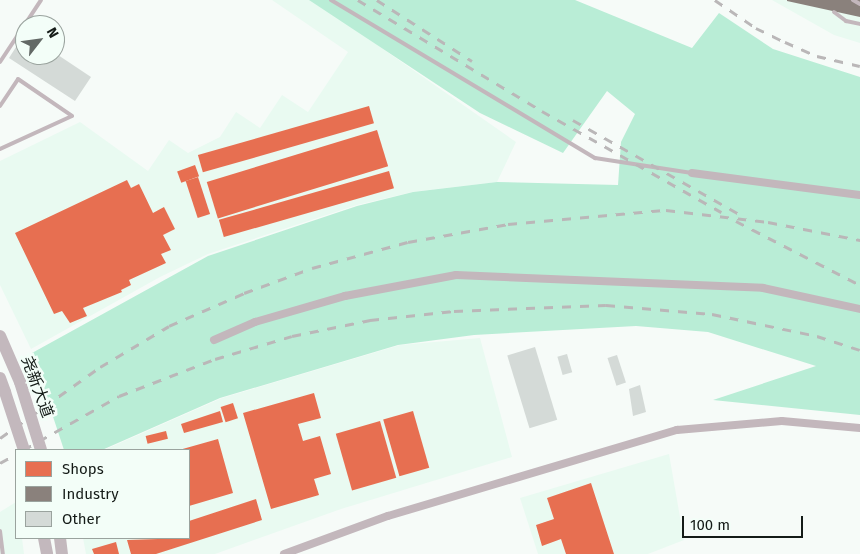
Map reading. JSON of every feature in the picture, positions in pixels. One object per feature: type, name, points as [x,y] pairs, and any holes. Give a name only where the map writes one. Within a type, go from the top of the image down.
[{"type":"main road","name":"尧新大道","points":[[0,336],[20,382],[41,449]]},
{"type":"main road","name":"尧新大道","points":[[0,378],[24,449]]},
{"type":"main road","points":[[44,539],[47,554]]},
{"type":"main road","points":[[60,539],[62,554]]},
{"type":"street","points":[[692,173],[860,195]]},
{"type":"street","points":[[214,340],[255,322],[344,296],[425,278],[456,275],[763,288],[860,309]]},
{"type":"street","points":[[284,554],[388,516],[677,430],[782,421],[860,428]]},
{"type":"lane","points":[[0,62],[41,0]]},
{"type":"lane","points":[[331,0],[595,158],[692,173]]},
{"type":"lane","points":[[853,0],[860,4]]},
{"type":"lane","points":[[834,12],[846,21],[860,24]]},
{"type":"lane","points":[[0,106],[18,79],[72,116],[0,149]]},
{"type":"lane","points":[[0,531],[3,554]]},
{"type":"shaded area","points":[[272,0],[313,0],[516,142],[497,182],[412,192],[357,205],[208,254],[160,277],[31,349],[0,285],[0,161],[80,122],[148,171],[169,140],[188,153],[220,137],[236,112],[260,128],[282,95],[308,112],[348,52]]},
{"type":"shaded area","points":[[772,0],[860,0],[860,43],[834,35]]},
{"type":"shaded area","points":[[480,338],[512,457],[341,509],[215,554],[86,554],[83,539],[190,539],[190,449],[106,449],[222,398],[400,345]]},
{"type":"shaded area","points":[[669,454],[684,540],[648,554],[538,554],[520,498]]},
{"type":"shaded area","points":[[15,503],[15,539],[22,539],[24,554],[0,554],[0,512]]},
{"type":"green space","points":[[309,0],[575,0],[692,48],[719,13],[773,49],[860,77],[860,415],[713,400],[816,366],[708,332],[636,326],[474,335],[398,345],[220,398],[104,449],[64,449],[32,353],[208,256],[357,206],[413,192],[497,182],[618,185],[621,142],[635,114],[607,91],[563,153],[480,113]]},
{"type":"building: Shops","points":[[369,106],[374,123],[203,172],[198,155]]},
{"type":"building: Shops","points":[[377,130],[388,166],[218,218],[207,182]]},
{"type":"building: Shops","points":[[195,165],[199,176],[181,183],[177,171]]},
{"type":"building: Shops","points":[[389,171],[394,188],[224,237],[219,220]]},
{"type":"building: Shops","points":[[198,177],[210,214],[198,218],[186,181]]},
{"type":"building: Shops","points":[[127,180],[131,188],[139,184],[153,213],[164,207],[175,229],[163,235],[171,250],[161,254],[166,263],[129,280],[131,285],[121,290],[122,292],[83,308],[87,316],[70,323],[62,311],[54,314],[15,233]]},
{"type":"building: Shops","points":[[314,393],[321,418],[298,424],[303,441],[320,436],[331,474],[314,479],[319,495],[271,509],[243,413]]},
{"type":"building: Shops","points":[[233,403],[238,418],[226,422],[221,407]]},
{"type":"building: Shops","points":[[220,411],[223,422],[184,433],[181,424]]},
{"type":"building: Shops","points":[[413,411],[429,468],[399,476],[383,420]]},
{"type":"building: Shops","points":[[380,421],[396,478],[352,490],[336,434]]},
{"type":"building: Shops","points":[[166,431],[168,439],[148,444],[146,436]]},
{"type":"building: Shops","points":[[218,439],[233,493],[190,506],[190,449],[183,449]]},
{"type":"building: Shops","points":[[591,483],[614,554],[566,554],[561,539],[542,546],[536,525],[554,519],[547,498]]},
{"type":"building: Shops","points":[[256,499],[262,520],[156,554],[131,554],[127,540],[190,539],[190,521]]},
{"type":"building: Shops","points":[[116,542],[119,554],[94,554],[92,549]]},
{"type":"building: Industry","points":[[787,0],[860,0],[860,17],[787,1]]},
{"type":"building: Other","points":[[15,49],[15,62],[9,58]]},
{"type":"building: Other","points":[[65,60],[91,77],[75,101],[20,65],[65,65]]},
{"type":"building: Other","points":[[535,347],[557,420],[529,428],[507,355]]},
{"type":"building: Other","points":[[567,354],[572,372],[563,375],[557,357]]},
{"type":"building: Other","points":[[617,355],[626,383],[616,386],[607,358]]},
{"type":"building: Other","points":[[640,385],[646,412],[633,416],[629,389]]},
{"type":"railway","points":[[358,0],[542,111],[721,212]]},
{"type":"railway","points":[[377,0],[472,61]]},
{"type":"railway","points":[[715,0],[756,28],[785,42],[817,56],[860,66]]},
{"type":"railway","points":[[573,120],[743,216]]},
{"type":"railway","points":[[0,438],[100,367],[169,326],[244,293],[312,268],[408,242],[508,224],[666,210],[768,222],[860,240]]},
{"type":"railway","points":[[736,221],[860,285]]},
{"type":"railway","points":[[25,449],[119,396],[215,359],[292,336],[370,320],[454,311],[606,305],[712,314],[817,336],[860,350]]},
{"type":"railway","points":[[0,463],[15,455]]}]
